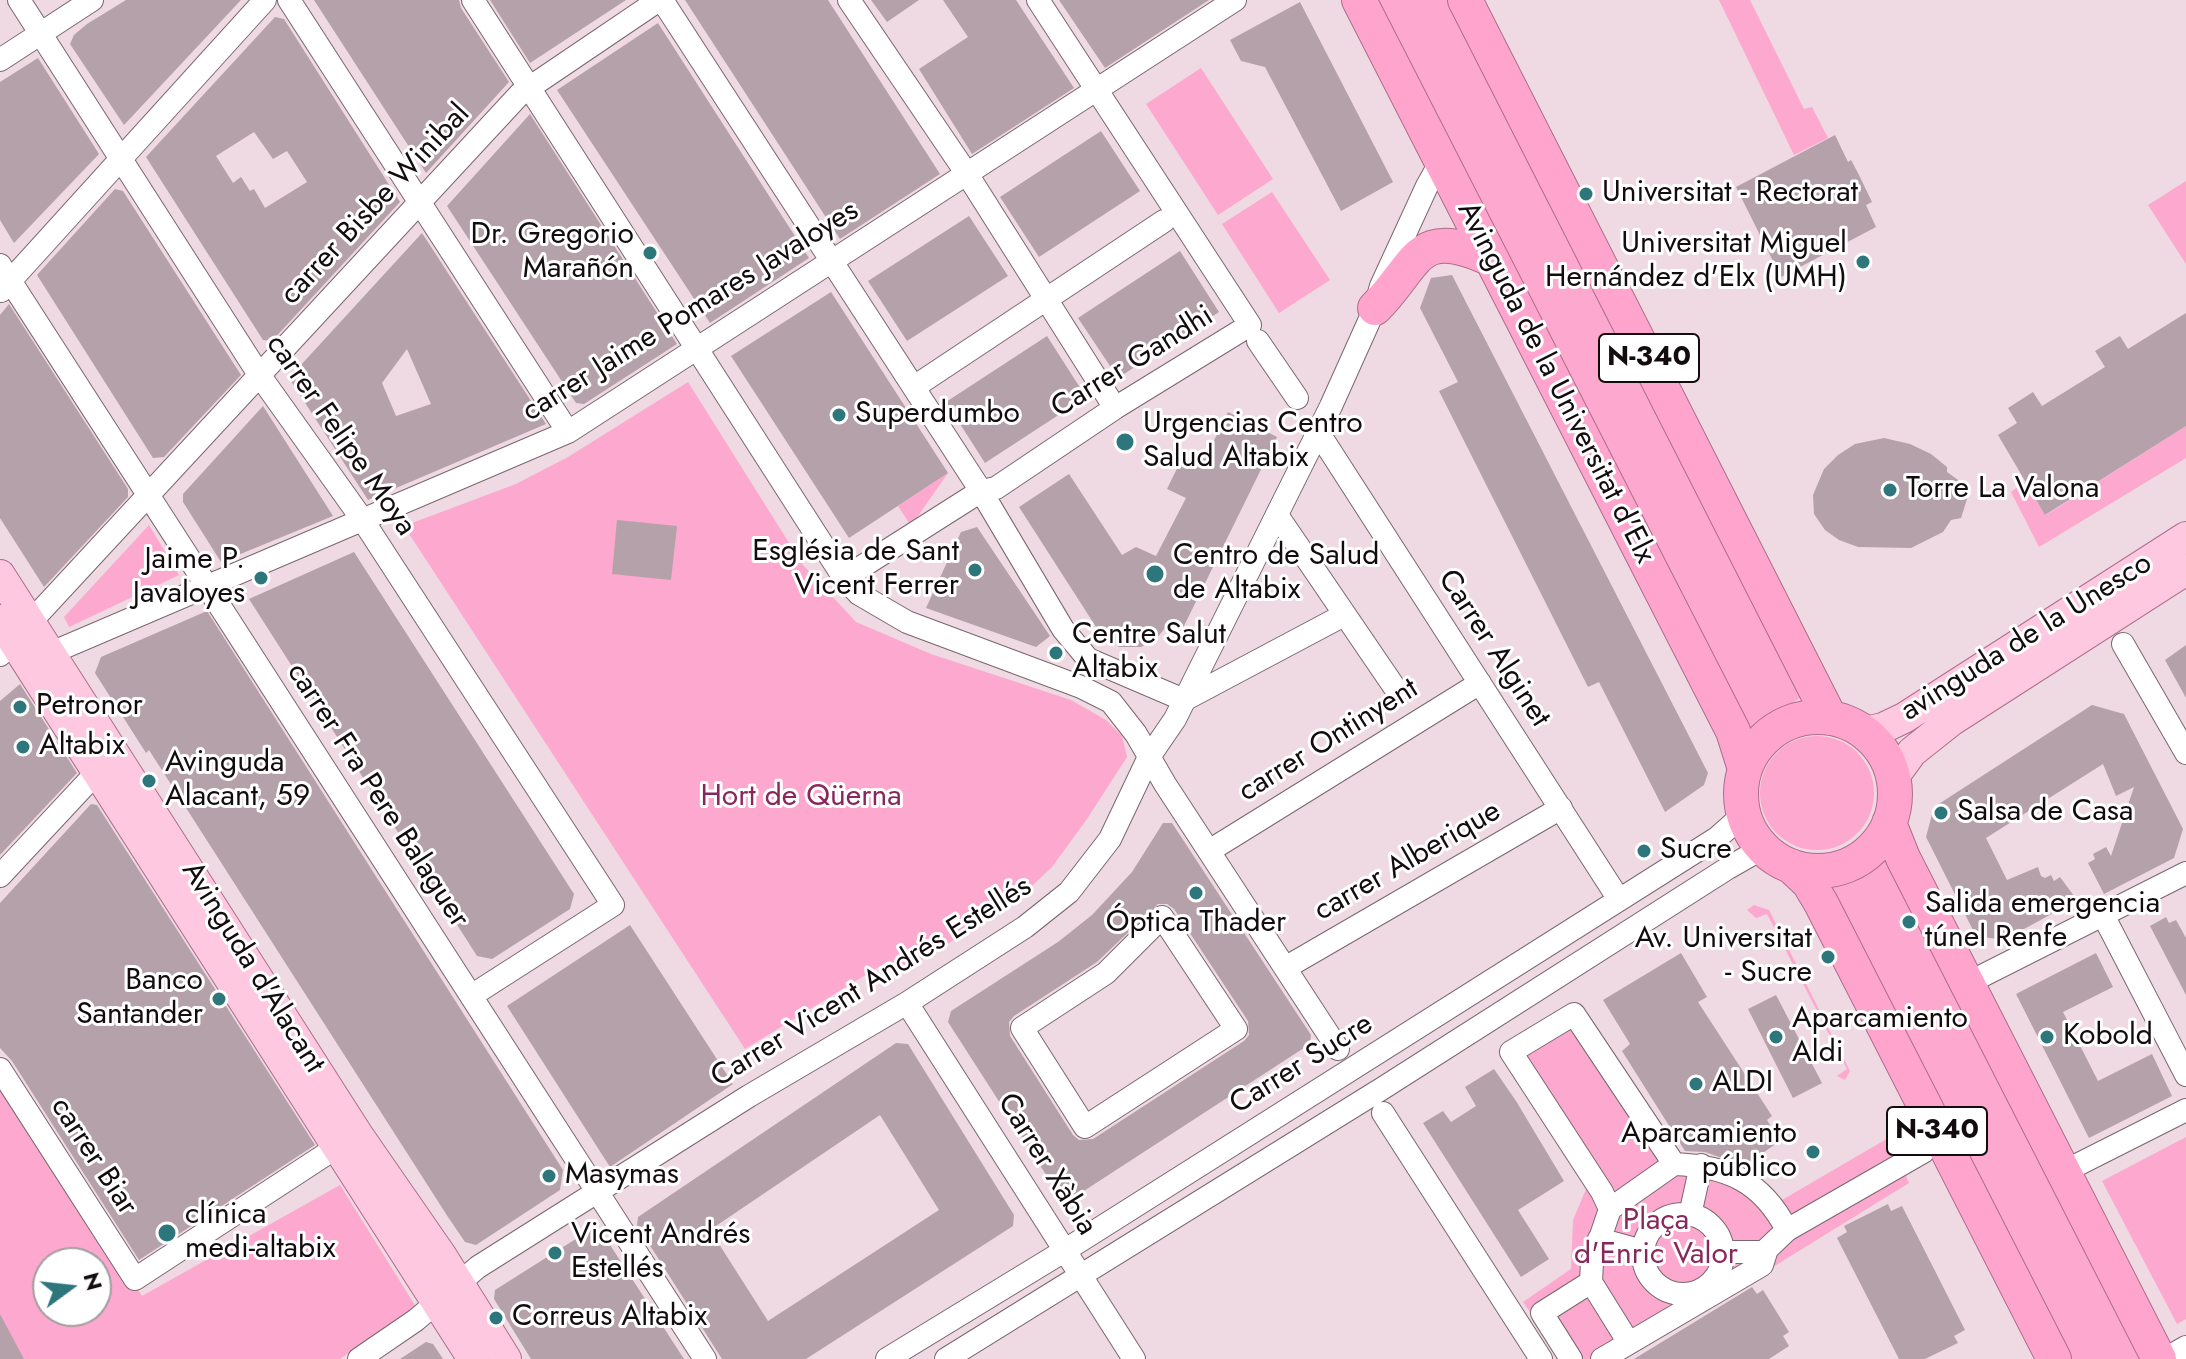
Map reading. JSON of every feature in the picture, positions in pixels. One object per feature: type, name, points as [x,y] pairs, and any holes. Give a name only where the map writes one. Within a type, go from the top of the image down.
[{"type":"highway","name":"Avinguda de la Universitat d'Elx","points":[[1359,0],[1733,731],[1745,769]]},
{"type":"highway","name":"N-340","points":[[1465,0],[1830,718]]},
{"type":"highway","points":[[1375,308],[1392,291],[1404,270],[1430,248],[1457,246],[1491,259]]},
{"type":"highway","name":"N-340","points":[[1865,732],[1830,718],[1808,717],[1768,734],[1754,750],[1745,769],[1741,799],[1744,814],[1751,832],[1809,883],[1821,903],[2054,1359]]},
{"type":"highway","points":[[1865,732],[1887,761],[1893,778]]},
{"type":"highway","name":"N-340","points":[[1893,778],[1893,808],[1889,823],[1903,858],[2162,1359]]},
{"type":"highway","points":[[1777,857],[1807,870],[1842,867],[1870,849],[1889,823]]},
{"type":"main road","name":"avinguda de la Unesco","points":[[1865,732],[1883,728],[1912,713],[2186,537]]},
{"type":"main road","name":"avinguda de la Unesco","points":[[1893,778],[1912,752],[1951,721],[2186,570]]},
{"type":"main road","name":"Avinguda d'Alacant","points":[[0,575],[11,634],[337,1147],[448,1293],[506,1359]]},
{"type":"main road","name":"Avinguda d'Alacant","points":[[11,634],[51,653],[358,1135],[448,1293],[473,1359]]},
{"type":"street","name":"carrer Felipe Moya","points":[[19,0],[260,376],[362,519],[613,905],[471,996]]},
{"type":"street","points":[[0,60],[92,0]]},
{"type":"street","points":[[4,279],[120,159],[265,0]]},
{"type":"street","points":[[289,0],[568,432]]},
{"type":"street","points":[[473,0],[844,578],[859,594],[907,622],[1081,687],[1111,702],[1136,734],[1338,1049]]},
{"type":"street","points":[[661,0],[981,491],[1063,629],[1088,659],[1184,700],[1344,615]]},
{"type":"street","name":"carrer Bisbe Winibal","points":[[11,634],[149,496],[528,88],[661,0]]},
{"type":"street","points":[[849,0],[967,174],[1115,408]]},
{"type":"street","points":[[1038,0],[1297,398]]},
{"type":"street","name":"carrer Jaime Pomares Javaloyes","points":[[51,653],[568,432],[1096,90],[1226,2]]},
{"type":"street","name":"Carrer Vicent Andrés Estellés","points":[[359,1359],[416,1320],[478,1267],[749,1096],[907,1003],[1025,927],[1069,892],[1110,839],[1149,757],[1175,719],[1318,432],[1375,308],[1381,286],[1441,161]]},
{"type":"street","points":[[914,387],[1164,221]]},
{"type":"street","name":"carrer Fra Pere Balaguer","points":[[4,279],[149,496],[705,1359]]},
{"type":"street","name":"Carrer Gandhi","points":[[844,578],[981,491],[996,488],[1115,408],[1254,333]]},
{"type":"street","name":"Carrer Alginet","points":[[1318,432],[1618,898]]},
{"type":"street","points":[[1277,515],[1397,691]]},
{"type":"street","points":[[2123,644],[2186,753]]},
{"type":"street","name":"carrer Ontinyent","points":[[1209,851],[1480,683]]},
{"type":"street","points":[[0,876],[97,772]]},
{"type":"street","name":"carrer Alberique","points":[[1285,968],[1561,808]]},
{"type":"street","name":"Carrer Sucre","points":[[887,1359],[1064,1251],[1717,838],[1744,814]]},
{"type":"street","name":"Carrer Sucre","points":[[946,1359],[1383,1088],[1728,868],[1777,857]]},
{"type":"street","points":[[1968,983],[2186,873]]},
{"type":"street","points":[[2103,915],[2186,1075]]},
{"type":"street","points":[[1162,917],[1236,1029],[1085,1127],[1022,1028],[1106,973],[1162,917]]},
{"type":"street","name":"Carrer Xàbia","points":[[907,1003],[1134,1359]]},
{"type":"street","points":[[1610,1209],[1511,1052],[1574,1014],[1674,1164]]},
{"type":"street","name":"carrer Biar","points":[[0,1069],[135,1279],[337,1147]]},
{"type":"street","points":[[2077,1165],[2186,1110]]},
{"type":"street","points":[[1383,1113],[1541,1359]]},
{"type":"street","points":[[1602,1359],[1762,1265],[1766,1252],[1787,1230],[1923,1152]]},
{"type":"street","points":[[1629,1343],[1591,1282],[1592,1262],[1610,1209],[1674,1164],[1701,1165],[1717,1168],[1752,1186],[1778,1212],[1787,1230]]},
{"type":"street","points":[[1690,1215],[1701,1165]]},
{"type":"street","points":[[1690,1215],[1707,1223],[1716,1233],[1722,1252],[1719,1271],[1701,1290],[1688,1294],[1671,1292],[1653,1281],[1646,1270],[1643,1251],[1650,1232],[1659,1222],[1670,1216],[1690,1215]]},
{"type":"street","points":[[1599,1239],[1643,1251]]},
{"type":"street","points":[[1722,1252],[1766,1252]]},
{"type":"street","points":[[1571,1359],[1542,1313],[1591,1282]]},
{"type":"street","points":[[1662,1323],[1671,1292]]},
{"type":"street","points":[[2162,1359],[2186,1347]]},
{"type":"green space","points":[[1372,0],[1460,0],[1816,687],[1749,733]]},
{"type":"green space","points":[[1719,0],[1750,0],[1804,109],[1812,107],[1828,138],[1794,155]]},
{"type":"green space","points":[[1201,68],[1273,179],[1218,215],[1146,104]]},
{"type":"green space","points":[[2186,181],[2186,264],[2148,205]]},
{"type":"green space","points":[[1272,192],[1330,280],[1279,313],[1222,224]]},
{"type":"green space","name":"Hort de Qüerna","points":[[688,382],[803,565],[856,622],[931,654],[1071,700],[1106,720],[1122,736],[1127,757],[1052,867],[1014,903],[894,977],[885,963],[745,1049],[404,526],[516,484],[568,457]]},
{"type":"green space","points":[[2186,426],[2186,458],[2039,547],[2011,492],[2024,482],[2046,515]]},
{"type":"green space","points":[[948,473],[911,526],[898,506]]},
{"type":"green space","points":[[149,525],[179,575],[69,627],[64,617]]},
{"type":"green space","points":[[1817,736],[1839,740],[1857,753],[1870,771],[1874,793],[1870,815],[1857,833],[1839,846],[1817,850],[1795,846],[1777,833],[1764,815],[1760,793],[1764,771],[1777,753],[1795,740]]},
{"type":"green space","points":[[1887,853],[2148,1359],[2063,1359],[1820,889],[1857,877]]},
{"type":"green space","points":[[1754,905],[1769,910],[1850,1071],[1845,1080],[1837,1076],[1847,1069],[1767,914],[1756,918],[1747,910]]},
{"type":"green space","name":"Plaça d'Enric Valor","points":[[1573,1005],[1677,1158],[1749,1173],[1782,1200],[1890,1137],[1909,1183],[1624,1359],[1563,1359],[1523,1302],[1571,1269],[1573,1220],[1589,1182],[1506,1051]]},
{"type":"green space","points":[[0,1076],[110,1247],[32,1247],[32,1327],[112,1327],[112,1250],[142,1296],[340,1185],[416,1307],[340,1359],[0,1359]]},
{"type":"green space","points":[[2186,1137],[2186,1319],[2177,1324],[2102,1181]]},
{"type":"building","points":[[126,0],[241,0],[124,125],[70,44],[74,35],[87,24]]},
{"type":"building","points":[[314,0],[459,0],[461,8],[509,82],[426,173]]},
{"type":"building","points":[[490,0],[626,0],[530,63]]},
{"type":"building","points":[[685,0],[828,0],[940,174],[840,239]]},
{"type":"building","points":[[871,0],[919,0],[887,22]]},
{"type":"building","points":[[943,0],[1016,0],[1074,88],[972,154],[919,69],[968,37]]},
{"type":"building","points":[[1059,0],[1209,0],[1105,68]]},
{"type":"building","points":[[1300,2],[1393,182],[1341,211],[1265,67],[1241,61],[1230,40]]},
{"type":"building","points":[[275,17],[284,19],[400,202],[272,341],[263,340],[146,157]],"holes":[[[254,132],[273,159],[287,151],[307,182],[265,208],[254,189],[250,191],[241,177],[233,183],[216,156]]]},
{"type":"building","points":[[658,23],[809,258],[710,323],[557,90]]},
{"type":"building","points":[[38,58],[99,154],[14,243],[0,220],[0,82]]},
{"type":"building","points":[[530,114],[677,344],[584,404],[576,403],[447,206]]},
{"type":"building","points":[[1101,131],[1140,191],[1039,257],[1000,197]]},
{"type":"building","points":[[1835,135],[1872,202],[1866,205],[1876,227],[1781,277],[1736,187]]},
{"type":"building","points":[[115,189],[123,191],[241,375],[164,457],[153,458],[37,275]]},
{"type":"building","points":[[969,216],[1008,276],[907,341],[868,281]]},
{"type":"building","points":[[422,233],[546,424],[368,500],[289,378]],"holes":[[[407,349],[431,404],[396,416],[382,383]]]},
{"type":"building","points":[[1180,251],[1219,312],[1118,378],[1078,318]]},
{"type":"building","points":[[1452,275],[1708,773],[1704,785],[1665,812],[1599,682],[1588,687],[1439,391],[1458,382],[1420,308],[1431,278]]},
{"type":"building","name":"Superdumbo","points":[[831,292],[948,473],[849,538],[731,356]]},
{"type":"building","points":[[9,304],[128,489],[128,497],[44,587],[0,518],[0,315]]},
{"type":"building","points":[[2186,313],[2186,426],[2045,515],[1998,435],[2017,423],[2008,408],[2033,392],[2042,406],[2105,367],[2095,351],[2120,336],[2128,349]]},
{"type":"building","points":[[1047,336],[1086,397],[985,463],[946,402]]},
{"type":"building","points":[[263,406],[333,516],[221,562],[183,502],[183,494]]},
{"type":"building","points":[[1228,412],[1277,437],[1180,634],[1166,627],[1156,639],[1141,647],[1119,647],[1098,630],[1019,507],[1069,474],[1122,555],[1136,547],[1156,556],[1186,498],[1167,489],[1183,456],[1197,462],[1200,456],[1205,459]]},
{"type":"building","name":"Torre La Valona","points":[[1884,438],[1910,444],[1931,454],[1947,467],[1947,472],[1965,485],[1968,496],[1961,518],[1951,520],[1943,532],[1911,548],[1858,547],[1839,540],[1825,530],[1814,514],[1813,495],[1824,469],[1855,444]]},
{"type":"building","points":[[617,520],[677,526],[671,580],[612,574]]},
{"type":"building","name":"Església de Sant Vicent Ferrer","points":[[977,527],[1050,636],[1036,647],[926,608],[961,532]]},
{"type":"building","points":[[354,552],[574,894],[570,909],[492,959],[477,956],[249,599]]},
{"type":"building","points":[[207,611],[563,1170],[560,1190],[476,1245],[465,1242],[448,1217],[149,750],[146,753],[95,673],[101,657]]},
{"type":"building","points":[[2186,645],[2186,698],[2165,660]]},
{"type":"building","points":[[20,684],[77,773],[0,855],[0,701]]},
{"type":"building","points":[[2092,705],[2124,714],[2183,829],[2174,858],[2104,894],[2088,863],[2095,859],[2093,854],[2106,847],[2111,856],[2134,787],[2116,796],[2103,764],[1986,838],[2007,880],[2038,867],[2045,878],[2051,875],[2054,881],[2060,877],[2077,900],[2004,940],[1976,936],[1926,837],[1934,807]]},
{"type":"building","points":[[91,804],[97,805],[315,1145],[139,1260],[12,1061],[0,1048],[0,903]]},
{"type":"building","points":[[1163,823],[1172,823],[1311,1035],[1310,1044],[1070,1200],[1061,1198],[948,1022],[951,1011],[1058,942],[1092,915],[1132,872]],"holes":[[[1158,904],[1167,904],[1174,909],[1248,1021],[1249,1035],[1093,1139],[1079,1140],[1010,1036],[1009,1022],[1097,962]]]},
{"type":"building","points":[[2166,917],[2169,923],[2176,920],[2186,938],[2186,995],[2150,926]]},
{"type":"building","points":[[630,925],[733,1084],[610,1167],[507,1006]]},
{"type":"building","name":"ALDI","points":[[1681,953],[1707,997],[1698,1002],[1772,1116],[1767,1120],[1780,1141],[1744,1166],[1705,1152],[1685,1151],[1622,1051],[1630,1044],[1603,1000]]},
{"type":"building","points":[[2096,953],[2113,987],[2063,1012],[2098,1081],[2152,1054],[2172,1096],[2089,1138],[2016,994]]},
{"type":"building","points":[[1776,995],[1822,1083],[1793,1098],[1748,1009]]},
{"type":"building","points":[[896,1043],[908,1044],[1014,1215],[1013,1226],[806,1359],[722,1359],[637,1225],[638,1217]],"holes":[[[880,1115],[939,1210],[768,1321],[710,1230]]]},
{"type":"building","points":[[1494,1069],[1564,1181],[1518,1210],[1549,1259],[1521,1277],[1423,1123],[1443,1111],[1451,1122],[1476,1106],[1465,1087]]},
{"type":"building","points":[[1888,1204],[1891,1211],[1902,1206],[1965,1330],[1954,1336],[1958,1343],[1925,1359],[1899,1359],[1837,1238],[1847,1232],[1844,1226]]},
{"type":"building","points":[[590,1230],[601,1231],[684,1359],[531,1359],[494,1299],[495,1290]]},
{"type":"building","points":[[1752,1287],[1757,1294],[1763,1290],[1789,1332],[1783,1336],[1789,1346],[1769,1359],[1634,1359]]},
{"type":"building","points":[[0,1314],[24,1359],[0,1359]]},
{"type":"building","points":[[426,1342],[433,1344],[443,1359],[400,1359]]},
{"type":"place","name":"Universitat - Rectorat","points":[[1586,194]]},
{"type":"place","name":"Dr. Gregorio Marañón","points":[[650,253]]},
{"type":"place","name":"Universitat Miguel Hernández d'Elx (UMH)","points":[[1863,262]]},
{"type":"place","name":"Superdumbo","points":[[839,415]]},
{"type":"place","name":"Urgencias Centro Salud Altabix","points":[[1125,442]]},
{"type":"place","name":"Torre La Valona","points":[[1890,490]]},
{"type":"place","name":"Església de Sant Vicent Ferrer","points":[[975,570]]},
{"type":"place","name":"Centro de Salud de Altabix","points":[[1155,574]]},
{"type":"place","name":"Jaime P. Javaloyes","points":[[261,578]]},
{"type":"place","name":"Centre Salut Altabix","points":[[1056,653]]},
{"type":"place","name":"Petronor","points":[[20,707]]},
{"type":"place","name":"Altabix","points":[[23,747]]},
{"type":"place","name":"Avinguda Alacant, 59","points":[[149,781]]},
{"type":"place","name":"Salsa de Casa","points":[[1941,813]]},
{"type":"place","name":"Sucre","points":[[1644,851]]},
{"type":"place","name":"Óptica Thader","points":[[1196,893]]},
{"type":"place","name":"Salida emergencia túnel Renfe","points":[[1909,922]]},
{"type":"place","name":"Av. Universitat - Sucre","points":[[1828,957]]},
{"type":"place","name":"Banco Santander","points":[[219,999]]},
{"type":"place","name":"Aparcamiento Aldi","points":[[1776,1037]]},
{"type":"place","name":"Kobold","points":[[2047,1037]]},
{"type":"place","name":"ALDI","points":[[1696,1084]]},
{"type":"place","name":"Aparcamiento público","points":[[1813,1152]]},
{"type":"place","name":"Masymas","points":[[549,1176]]},
{"type":"place","name":"clínica medi-altabix","points":[[167,1233]]},
{"type":"place","name":"Vicent Andrés Estellés","points":[[555,1253]]},
{"type":"place","name":"Correus Altabix","points":[[496,1318]]}]
